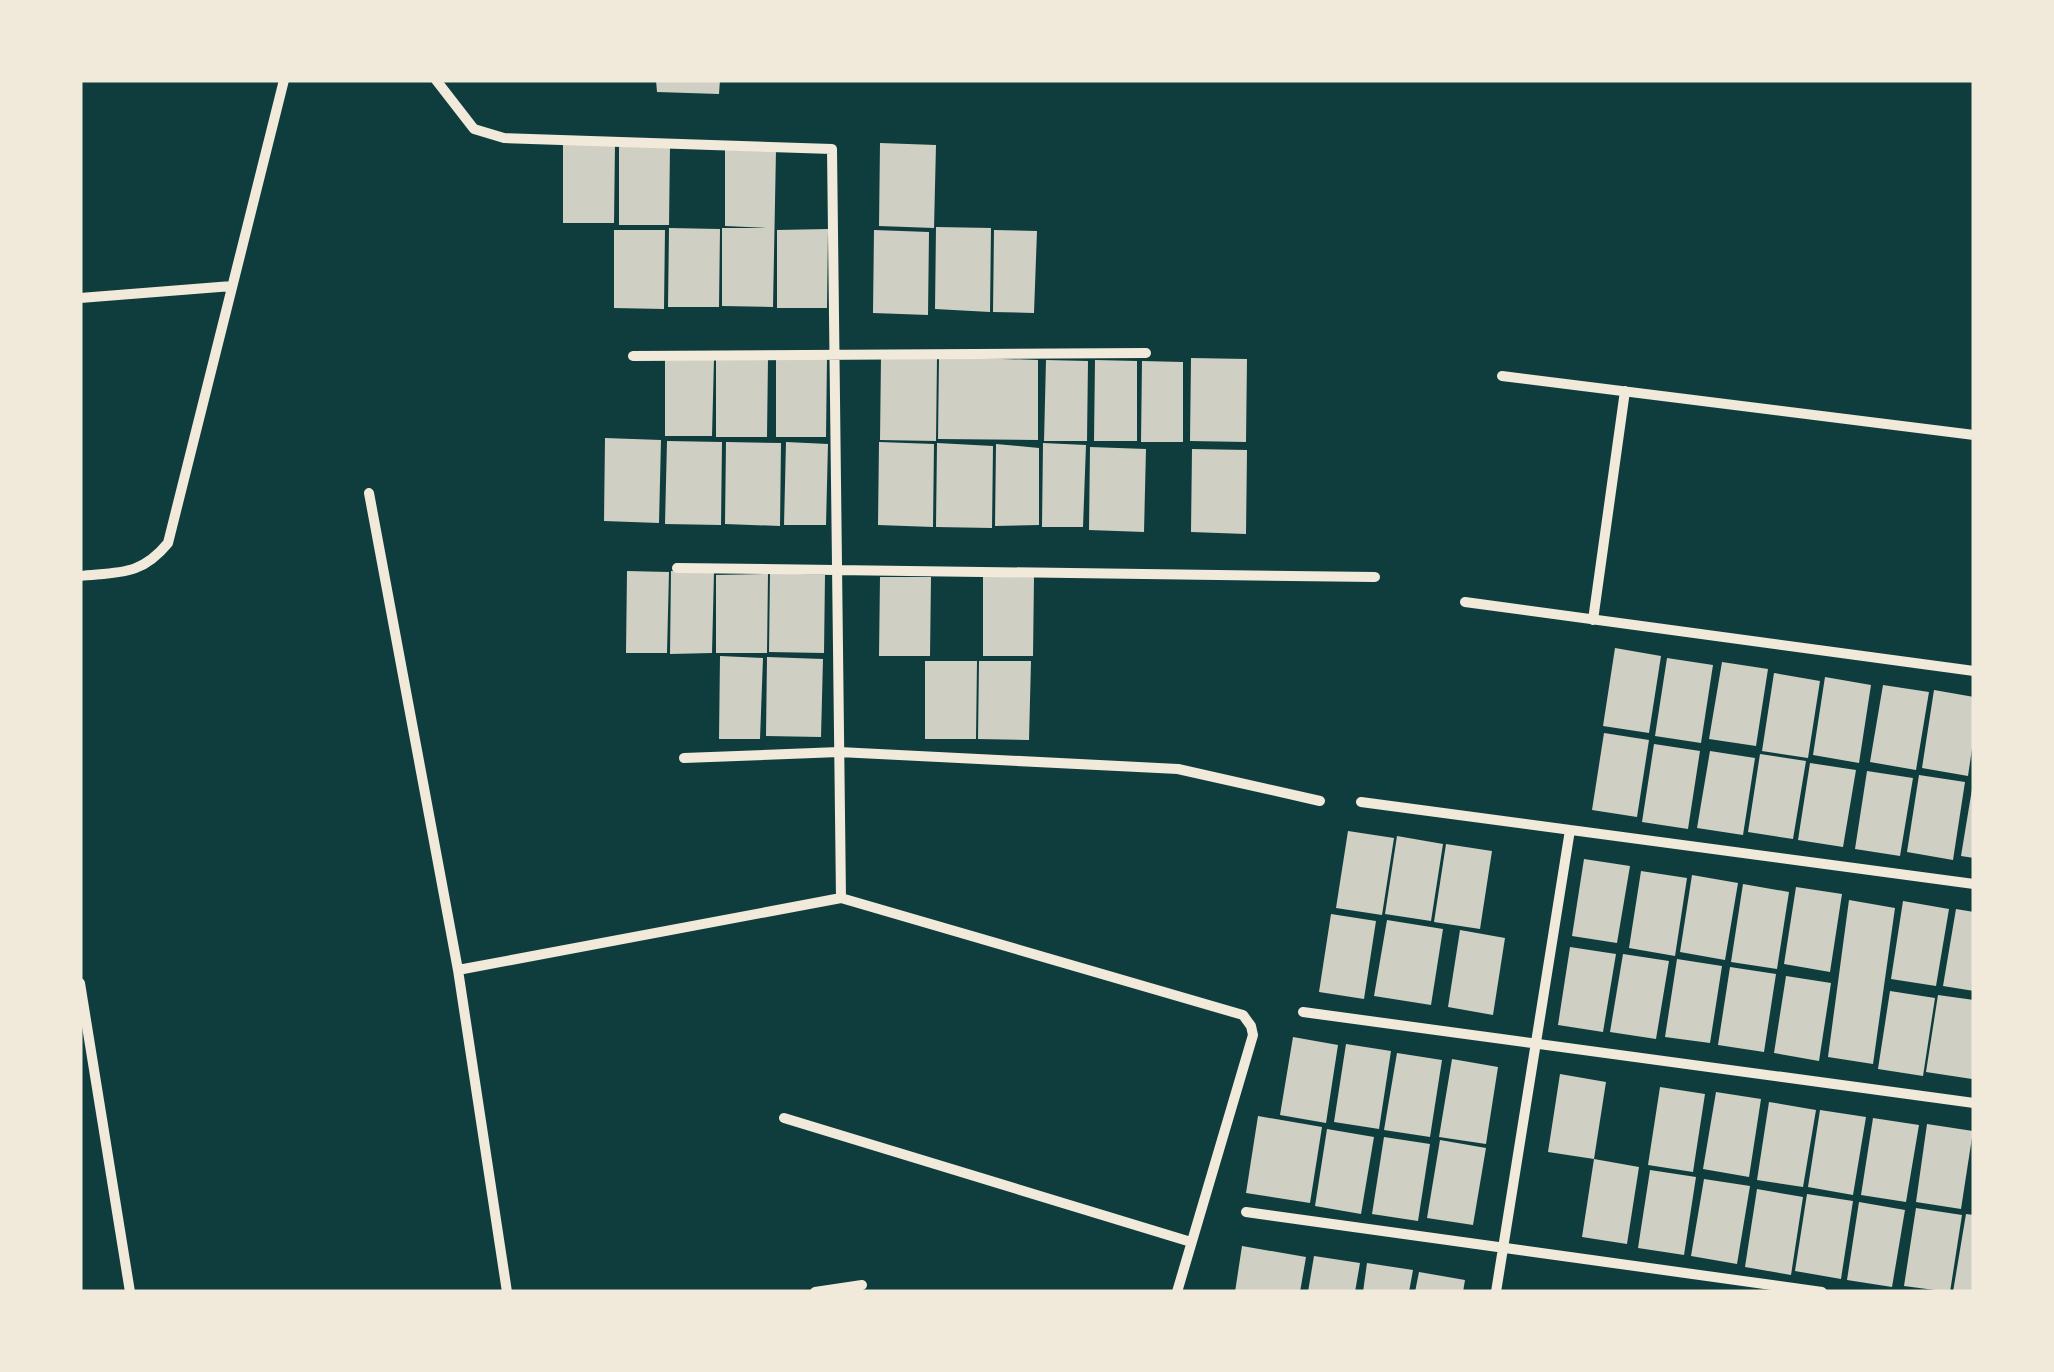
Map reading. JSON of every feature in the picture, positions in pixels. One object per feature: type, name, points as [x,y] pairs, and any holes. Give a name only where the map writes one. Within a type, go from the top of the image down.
[{"type":"street","points":[[80,576],[136,570],[154,560],[168,543],[284,80]]},
{"type":"street","points":[[436,80],[474,129],[504,138],[832,149],[842,898]]},
{"type":"street","points":[[80,298],[232,286]]},
{"type":"street","points":[[633,356],[1146,353]]},
{"type":"street","points":[[1502,376],[1974,434]]},
{"type":"street","points":[[1593,620],[1625,390]]},
{"type":"street","points":[[368,492],[458,970],[507,1292]]},
{"type":"street","points":[[677,568],[1375,577]]},
{"type":"street","points":[[1465,602],[1974,670]]},
{"type":"street","points":[[684,758],[839,752],[1178,769],[1320,800]]},
{"type":"street","points":[[1360,802],[1974,884]]},
{"type":"street","points":[[1496,1292],[1570,830]]},
{"type":"street","points":[[458,970],[842,898],[1243,1015],[1253,1035],[1177,1292]]},
{"type":"street","points":[[80,983],[130,1292]]},
{"type":"street","points":[[1303,1012],[1974,1103]]},
{"type":"street","points":[[784,1118],[1191,1242]]},
{"type":"street","points":[[1246,1212],[1822,1292]]},
{"type":"street","points":[[815,1292],[862,1284]]},
{"type":"building","points":[[656,80],[720,80],[719,94],[657,92]]},
{"type":"building","points":[[880,143],[936,145],[934,228],[879,226]]},
{"type":"building","points":[[615,144],[614,223],[563,223],[563,145]]},
{"type":"building","points":[[670,146],[669,225],[619,225],[619,147]]},
{"type":"building","points":[[725,148],[776,150],[773,307],[722,306],[722,228],[767,228],[725,226]]},
{"type":"building","points":[[936,227],[991,228],[990,312],[935,309]]},
{"type":"building","points":[[669,228],[720,229],[719,307],[668,307]]},
{"type":"building","points":[[828,229],[827,308],[777,308],[777,230]]},
{"type":"building","points":[[614,230],[665,230],[664,309],[614,308]]},
{"type":"building","points":[[874,230],[929,232],[928,315],[873,313]]},
{"type":"building","points":[[994,230],[1037,231],[1034,313],[993,312]]},
{"type":"building","points":[[881,356],[937,358],[936,441],[880,440]]},
{"type":"building","points":[[939,357],[1038,360],[1038,440],[938,439]]},
{"type":"building","points":[[665,358],[714,359],[712,436],[665,436]]},
{"type":"building","points":[[768,358],[767,437],[716,437],[716,359]]},
{"type":"building","points":[[827,358],[826,437],[776,437],[776,359]]},
{"type":"building","points":[[1191,358],[1247,359],[1246,442],[1190,441]]},
{"type":"building","points":[[1046,360],[1088,361],[1087,441],[1044,441]]},
{"type":"building","points":[[1095,360],[1137,361],[1137,441],[1094,441]]},
{"type":"building","points":[[1142,361],[1183,362],[1183,442],[1141,442]]},
{"type":"building","points":[[605,438],[661,440],[659,523],[604,521]]},
{"type":"building","points":[[667,441],[722,442],[721,525],[665,524]]},
{"type":"building","points":[[726,442],[781,443],[780,526],[725,524]]},
{"type":"building","points":[[786,442],[828,444],[826,525],[784,525]]},
{"type":"building","points":[[879,442],[934,444],[933,527],[878,525]]},
{"type":"building","points":[[937,443],[993,446],[992,528],[936,527]]},
{"type":"building","points":[[1043,443],[1086,445],[1083,527],[1042,527]]},
{"type":"building","points":[[996,444],[1039,448],[1039,525],[995,526]]},
{"type":"building","points":[[1090,447],[1146,449],[1144,532],[1089,530]]},
{"type":"building","points":[[1192,449],[1247,450],[1246,534],[1191,532]]},
{"type":"building","points":[[627,571],[669,572],[667,653],[626,653]]},
{"type":"building","points":[[671,571],[714,572],[712,653],[670,654]]},
{"type":"building","points":[[770,573],[825,575],[824,653],[769,652]]},
{"type":"building","points":[[768,574],[767,653],[716,653],[716,575]]},
{"type":"building","points":[[880,577],[931,577],[930,656],[879,656]]},
{"type":"building","points":[[983,577],[1034,577],[1033,656],[983,656]]},
{"type":"building","points":[[1615,648],[1661,656],[1649,733],[1603,726]]},
{"type":"building","points":[[720,656],[763,658],[760,739],[719,739]]},
{"type":"building","points":[[767,657],[823,659],[821,737],[766,736]]},
{"type":"building","points":[[1667,658],[1713,665],[1701,743],[1655,736]]},
{"type":"building","points":[[925,661],[977,661],[976,739],[925,739]]},
{"type":"building","points":[[979,661],[1031,661],[1029,740],[978,739]]},
{"type":"building","points":[[1722,662],[1768,669],[1756,746],[1709,739]]},
{"type":"building","points":[[1774,673],[1820,681],[1808,758],[1762,751]]},
{"type":"building","points":[[1825,677],[1871,685],[1859,763],[1813,755]]},
{"type":"building","points":[[1883,685],[1929,692],[1916,770],[1870,762]]},
{"type":"building","points":[[1934,690],[1974,697],[1968,776],[1922,768]]},
{"type":"building","points":[[1604,733],[1649,740],[1637,817],[1592,810]]},
{"type":"building","points":[[1654,744],[1700,751],[1688,829],[1642,822]]},
{"type":"building","points":[[1710,751],[1755,758],[1743,835],[1697,828]]},
{"type":"building","points":[[1760,754],[1806,761],[1793,839],[1748,832]]},
{"type":"building","points":[[1810,763],[1856,770],[1843,847],[1798,840]]},
{"type":"building","points":[[1867,771],[1913,778],[1900,856],[1855,849]]},
{"type":"building","points":[[1919,775],[1965,782],[1953,860],[1907,852]]},
{"type":"building","points":[[1974,789],[1974,858],[1961,856]]},
{"type":"building","points":[[1348,831],[1394,838],[1382,915],[1336,908]]},
{"type":"building","points":[[1397,836],[1443,844],[1431,921],[1385,914]]},
{"type":"building","points":[[1446,844],[1492,851],[1480,929],[1434,922]]},
{"type":"building","points":[[1584,859],[1630,866],[1617,943],[1572,936]]},
{"type":"building","points":[[1641,871],[1687,878],[1675,956],[1629,948]]},
{"type":"building","points":[[1692,875],[1738,883],[1725,960],[1680,952]]},
{"type":"building","points":[[1743,884],[1789,892],[1777,969],[1731,962]]},
{"type":"building","points":[[1796,887],[1842,894],[1830,972],[1784,964]]},
{"type":"building","points":[[1849,900],[1895,908],[1873,1064],[1828,1057]]},
{"type":"building","points":[[1903,901],[1949,909],[1936,986],[1891,979]]},
{"type":"building","points":[[1956,909],[1974,912],[1974,991],[1943,986]]},
{"type":"building","points":[[1331,914],[1376,921],[1364,999],[1319,992]]},
{"type":"building","points":[[1387,920],[1443,929],[1431,1005],[1374,996]]},
{"type":"building","points":[[1460,930],[1505,938],[1493,1015],[1448,1007]]},
{"type":"building","points":[[1570,947],[1616,954],[1603,1032],[1558,1025]]},
{"type":"building","points":[[1623,954],[1669,961],[1656,1039],[1610,1032]]},
{"type":"building","points":[[1677,959],[1722,966],[1710,1043],[1665,1037]]},
{"type":"building","points":[[1730,967],[1776,974],[1764,1052],[1718,1045]]},
{"type":"building","points":[[1786,976],[1831,983],[1819,1061],[1774,1053]]},
{"type":"building","points":[[1890,991],[1935,998],[1923,1076],[1878,1069]]},
{"type":"building","points":[[1938,995],[1974,1000],[1972,1079],[1926,1072]]},
{"type":"building","points":[[1293,1037],[1338,1045],[1326,1123],[1280,1115]]},
{"type":"building","points":[[1346,1044],[1391,1051],[1379,1129],[1334,1122]]},
{"type":"building","points":[[1397,1053],[1442,1060],[1430,1137],[1384,1130]]},
{"type":"building","points":[[1452,1059],[1498,1067],[1486,1144],[1439,1137]]},
{"type":"building","points":[[1560,1074],[1606,1082],[1594,1159],[1548,1152]]},
{"type":"building","points":[[1660,1087],[1705,1094],[1693,1172],[1648,1165]]},
{"type":"building","points":[[1716,1092],[1761,1099],[1749,1177],[1703,1169]]},
{"type":"building","points":[[1769,1102],[1816,1110],[1803,1187],[1757,1180]]},
{"type":"building","points":[[1820,1110],[1866,1117],[1853,1195],[1808,1187]]},
{"type":"building","points":[[1258,1116],[1322,1127],[1310,1203],[1246,1193]]},
{"type":"building","points":[[1873,1118],[1919,1125],[1906,1202],[1861,1195]]},
{"type":"building","points":[[1927,1124],[1973,1131],[1961,1209],[1916,1202]]},
{"type":"building","points":[[1327,1129],[1374,1137],[1361,1214],[1315,1206]]},
{"type":"building","points":[[1384,1137],[1430,1144],[1418,1221],[1372,1214]]},
{"type":"building","points":[[1440,1140],[1486,1148],[1473,1225],[1427,1218]]},
{"type":"building","points":[[1594,1159],[1639,1167],[1627,1244],[1582,1237]]},
{"type":"building","points":[[1650,1170],[1696,1177],[1684,1255],[1638,1248]]},
{"type":"building","points":[[1704,1179],[1750,1186],[1737,1264],[1691,1256]]},
{"type":"building","points":[[1757,1189],[1803,1197],[1791,1275],[1745,1267]]},
{"type":"building","points":[[1807,1194],[1853,1201],[1841,1279],[1795,1271]]},
{"type":"building","points":[[1859,1202],[1905,1210],[1892,1287],[1847,1280]]},
{"type":"building","points":[[1916,1208],[1962,1215],[1950,1292],[1904,1286]]},
{"type":"building","points":[[1966,1214],[1974,1215],[1974,1292],[1953,1292]]},
{"type":"building","points":[[1242,1246],[1306,1257],[1300,1292],[1235,1292]]},
{"type":"building","points":[[1314,1256],[1360,1263],[1355,1292],[1308,1292]]},
{"type":"building","points":[[1367,1263],[1413,1270],[1409,1292],[1363,1292]]},
{"type":"building","points":[[1419,1272],[1465,1280],[1463,1292],[1415,1292]]}]
